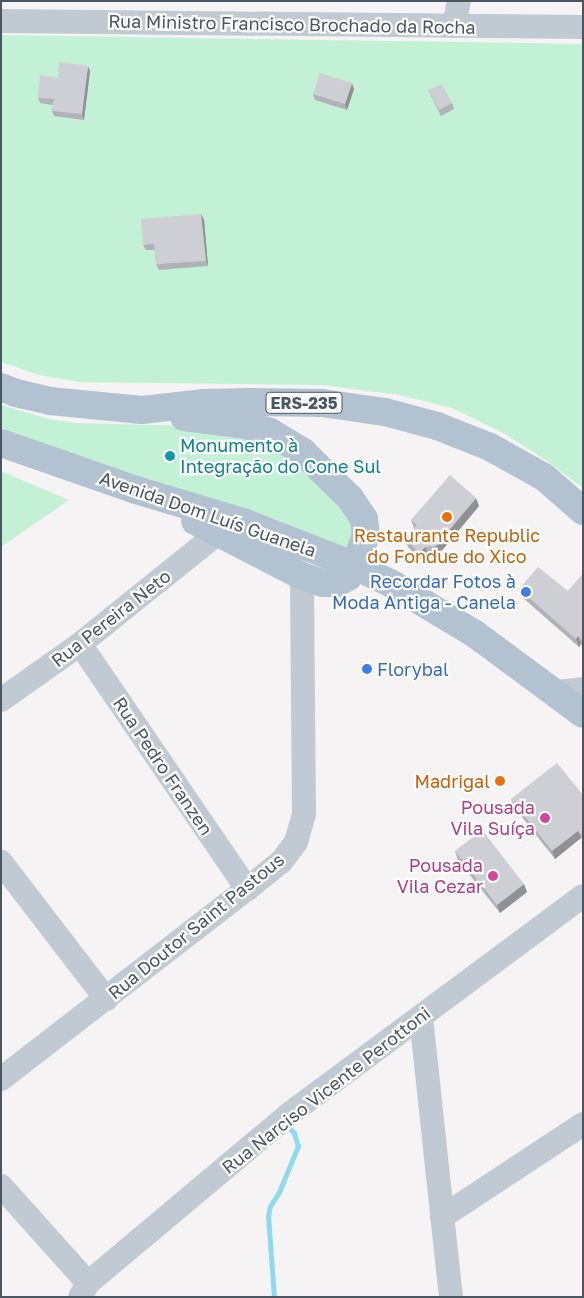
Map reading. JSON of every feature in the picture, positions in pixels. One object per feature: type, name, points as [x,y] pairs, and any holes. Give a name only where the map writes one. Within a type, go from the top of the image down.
[{"type":"main road","name":"ERS-235","points":[[1,387],[50,402],[142,410],[203,403],[252,402],[322,403],[385,412],[437,426],[490,447],[544,477],[583,511]]},
{"type":"main road","points":[[139,491],[302,576],[323,583],[337,582],[348,577],[355,566],[366,535],[364,519],[350,498],[303,452],[270,432],[246,425],[142,410]]},
{"type":"main road","name":"Avenida Dom Luís Guanela","points":[[1,444],[139,491],[243,522],[355,566],[392,584],[475,634],[556,692],[583,714]]},
{"type":"street","points":[[454,26],[459,1]]},
{"type":"street","name":"Rua Ministro Francisco Brochado da Rocha","points":[[1,21],[583,27]]},
{"type":"street","name":"Rua Pereira Neto","points":[[1,700],[80,644],[218,533]]},
{"type":"street","name":"Rua Doutor Saint Pastous","points":[[1,1079],[281,862],[296,842],[304,814],[302,576]]},
{"type":"street","name":"Rua Pedro Franzen","points":[[80,644],[247,889]]},
{"type":"street","points":[[556,692],[583,689]]},
{"type":"street","points":[[1,862],[106,999]]},
{"type":"street","name":"Rua Narciso Vicente Perottoni","points":[[84,1290],[288,1115],[583,896]]},
{"type":"street","points":[[420,1017],[451,1297]]},
{"type":"street","points":[[442,1217],[583,1124]]},
{"type":"street","points":[[1,1186],[84,1290]]},
{"type":"green space","points":[[1,35],[583,44],[583,488],[547,461],[505,434],[452,408],[399,395],[322,385],[80,382],[39,375],[1,362]]},
{"type":"green space","points":[[1,405],[49,419],[76,423],[190,426],[257,441],[295,462],[335,498],[355,529],[352,551],[272,518],[162,485],[10,432],[1,427]]},
{"type":"green space","points":[[1,471],[69,500],[1,547]]},
{"type":"building","points":[[59,62],[88,66],[82,114],[52,111],[54,99],[38,98],[40,75],[58,78]]},
{"type":"building","points":[[320,73],[352,83],[345,104],[313,94]]},
{"type":"building","points":[[442,84],[452,103],[439,110],[428,90]]},
{"type":"building","points":[[201,214],[206,261],[156,264],[154,244],[143,245],[141,219]]},
{"type":"building","name":"Restaurante Republic do Fondue do Xico","points":[[450,475],[476,498],[436,546],[425,547],[420,553],[405,539],[417,525],[411,520]]},
{"type":"building","points":[[538,567],[568,591],[583,574],[583,641],[578,636],[576,639],[519,589]]},
{"type":"building","name":"Pousada Vila Suíça","points":[[557,763],[583,795],[583,836],[578,831],[552,851],[511,799]]},
{"type":"building","name":"Pousada Vila Cezar","points":[[482,830],[524,884],[497,905],[455,851]]},
{"type":"waterway","points":[[274,1297],[268,1216],[270,1206],[279,1192],[298,1146],[294,1133],[287,1125]]},
{"type":"place","name":"Monumento à Integração do Cone Sul","points":[[170,456]]},
{"type":"place","name":"Restaurante Republic do Fondue do Xico","points":[[447,517]]},
{"type":"place","name":"Recordar Fotos à Moda Antiga - Canela","points":[[526,592]]},
{"type":"place","name":"Florybal","points":[[367,669]]},
{"type":"place","name":"Madrigal","points":[[500,781]]},
{"type":"place","name":"Pousada Vila Suíça","points":[[545,818]]},
{"type":"place","name":"Pousada Vila Cezar","points":[[493,876]]}]
